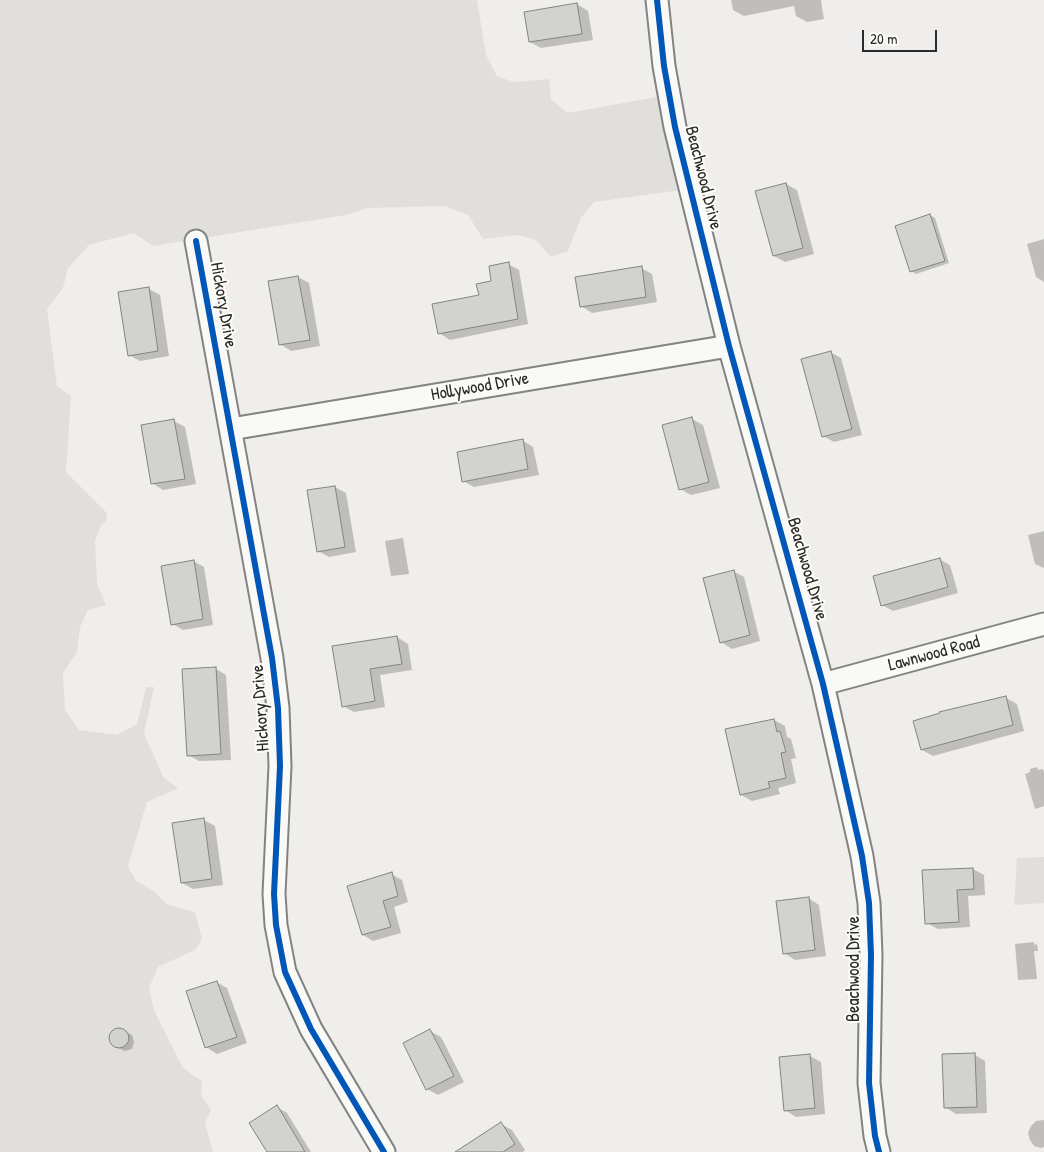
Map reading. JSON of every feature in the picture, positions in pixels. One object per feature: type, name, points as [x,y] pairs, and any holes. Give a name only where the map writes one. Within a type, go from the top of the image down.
[{"type":"street","name":"Beachwood Drive","points":[[657,0],[664,66],[675,127],[729,346],[823,684],[861,847],[869,902],[871,955],[869,1083],[875,1136],[879,1152]]},
{"type":"street","name":"Hickory Drive","points":[[196,241],[272,658],[278,708],[280,766],[274,894],[276,924],[285,972],[311,1029],[384,1152]]},
{"type":"street","name":"Hollywood Drive","points":[[231,429],[729,346]]},
{"type":"street","name":"Lawnwood Road","points":[[823,684],[1044,624]]},
{"type":"shaded area","points":[[0,0],[477,0],[486,55],[497,76],[513,82],[549,79],[551,99],[567,113],[663,96],[681,190],[594,202],[581,218],[568,251],[551,257],[536,240],[518,235],[483,239],[468,215],[445,206],[367,208],[346,215],[153,246],[134,233],[89,245],[68,268],[63,288],[47,309],[57,386],[71,396],[66,472],[107,513],[106,522],[101,525],[95,541],[97,584],[106,605],[88,610],[80,627],[77,652],[63,673],[65,710],[79,730],[117,735],[137,724],[146,687],[154,687],[144,734],[164,778],[178,788],[147,802],[128,866],[136,881],[155,892],[166,904],[195,912],[202,939],[195,950],[158,967],[149,988],[154,1010],[183,1068],[202,1081],[201,1095],[211,1110],[205,1123],[213,1152],[0,1152]]},
{"type":"shaded area","points":[[403,538],[409,574],[391,576],[385,541]]},
{"type":"shaded area","points":[[1037,767],[1038,770],[1043,769],[1044,773],[1044,806],[1035,809],[1025,774],[1030,772],[1030,769]]},
{"type":"shaded area","points":[[1044,857],[1044,903],[1014,905],[1017,858]]},
{"type":"shaded area","points":[[1034,942],[1034,945],[1037,944],[1038,951],[1034,951],[1037,979],[1018,980],[1015,944]]},
{"type":"shaded area","points":[[1044,1120],[1044,1147],[1041,1148],[1034,1146],[1028,1133],[1036,1121]]},
{"type":"building","points":[[577,3],[582,34],[529,42],[524,12]]},
{"type":"building","points":[[786,183],[803,248],[773,256],[755,191]]},
{"type":"building","points":[[930,214],[945,261],[910,272],[895,226]]},
{"type":"building","points":[[509,262],[518,319],[438,334],[432,304],[479,295],[476,284],[491,281],[489,266]]},
{"type":"building","points":[[642,266],[646,297],[580,307],[575,277]]},
{"type":"building","points":[[298,276],[310,340],[279,345],[268,281]]},
{"type":"building","points":[[149,287],[158,351],[128,356],[118,292]]},
{"type":"building","points":[[831,351],[852,429],[822,437],[801,359]]},
{"type":"building","points":[[692,417],[709,482],[679,490],[662,425]]},
{"type":"building","points":[[174,419],[185,479],[151,484],[141,425]]},
{"type":"building","points":[[523,439],[528,469],[462,482],[457,452]]},
{"type":"building","points":[[335,486],[345,547],[317,552],[307,490]]},
{"type":"building","points":[[940,558],[948,587],[881,606],[873,576]]},
{"type":"building","points":[[194,560],[203,619],[171,625],[161,566]]},
{"type":"building","points":[[734,570],[750,635],[720,643],[703,578]]},
{"type":"building","points":[[397,636],[402,664],[370,669],[375,701],[342,707],[332,646]]},
{"type":"building","points":[[216,667],[221,754],[187,756],[182,669]]},
{"type":"building","points":[[1006,696],[1013,725],[921,750],[913,721],[939,712]]},
{"type":"building","points":[[774,719],[777,732],[780,731],[786,752],[781,753],[786,778],[768,782],[770,788],[740,795],[725,729]]},
{"type":"building","points":[[204,818],[212,879],[181,883],[172,823]]},
{"type":"building","points":[[973,868],[974,889],[957,890],[959,922],[925,924],[922,870]]},
{"type":"building","points":[[392,872],[398,896],[383,901],[391,927],[362,935],[347,886]]},
{"type":"building","points":[[809,897],[815,950],[783,954],[776,901]]},
{"type":"building","points":[[217,981],[237,1037],[205,1048],[186,991]]},
{"type":"building","points":[[115,1028],[123,1028],[129,1034],[129,1042],[123,1048],[115,1048],[109,1042],[109,1034]]},
{"type":"building","points":[[430,1029],[454,1076],[426,1090],[403,1043]]},
{"type":"building","points":[[975,1053],[977,1107],[944,1108],[942,1054]]},
{"type":"building","points":[[810,1054],[815,1108],[784,1111],[779,1057]]},
{"type":"building","points":[[277,1105],[305,1152],[267,1152],[249,1123]]},
{"type":"building","points":[[501,1122],[515,1144],[503,1152],[455,1152]]},
{"type":"cycle path","points":[[657,0],[664,66],[675,127],[729,346],[823,684],[862,856],[869,903],[871,955],[869,1083],[875,1136],[879,1152]]},
{"type":"cycle path","points":[[196,241],[272,658],[278,708],[280,766],[274,894],[276,925],[285,972],[311,1029],[384,1152]]}]
